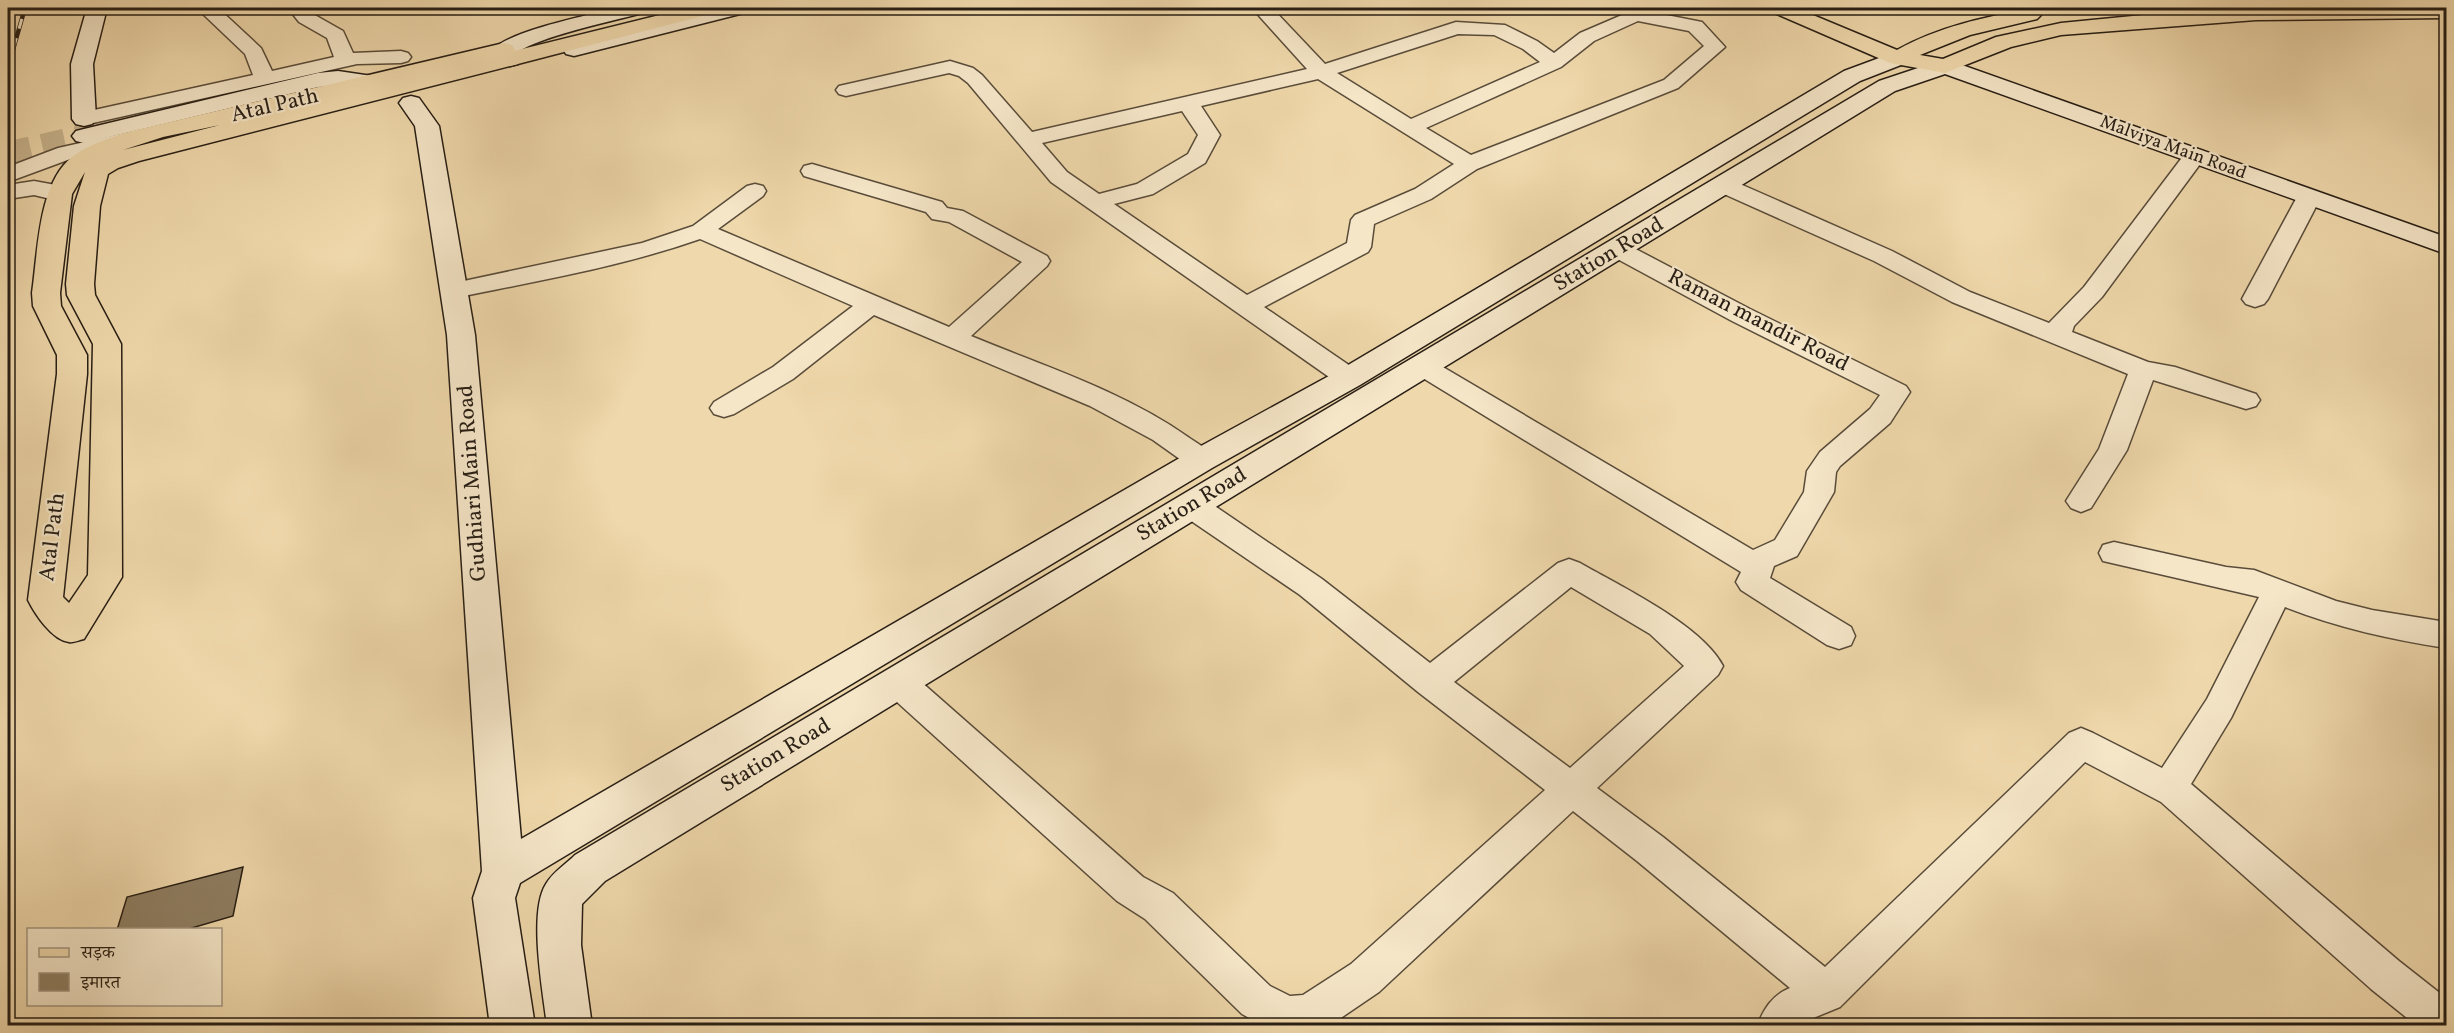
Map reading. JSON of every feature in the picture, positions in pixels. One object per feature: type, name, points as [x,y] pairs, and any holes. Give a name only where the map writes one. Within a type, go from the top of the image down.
[{"type":"main road","points":[[507,55],[669,8]]},
{"type":"main road","points":[[552,43],[711,8]]},
{"type":"main road","name":"Malviya Main Road","points":[[1779,8],[1956,61]]},
{"type":"main road","points":[[1907,46],[2006,19],[2096,8]]},
{"type":"main road","points":[[1956,61],[2032,34],[2131,22],[2256,14],[2446,12]]},
{"type":"main road","name":"Atal Path","points":[[507,55],[150,150],[122,158],[98,170],[90,187],[80,284],[81,295],[107,344],[105,577],[71,629],[45,600],[72,374],[72,355],[47,306],[46,293],[59,194],[71,170],[92,155],[153,134],[507,55]]},
{"type":"street","points":[[84,128],[82,64],[97,8]]},
{"type":"street","points":[[297,8],[306,18],[336,35],[344,56]]},
{"type":"street","points":[[507,55],[529,38],[639,8]]},
{"type":"street","points":[[507,55],[536,58],[741,8]]},
{"type":"street","points":[[1262,8],[1321,72],[1468,164]]},
{"type":"street","points":[[215,9],[254,52],[263,72]]},
{"type":"street","points":[[1244,307],[1359,247],[1363,220],[1423,194],[1468,164],[1671,84],[1714,47],[1695,26],[1640,11],[1587,37],[1554,63],[1410,127]]},
{"type":"street","points":[[1028,140],[1321,72],[1456,28],[1498,29],[1530,45],[1554,63]]},
{"type":"street","name":"Station Road","points":[[503,871],[1201,460],[1349,378],[1852,76],[1907,46]]},
{"type":"street","points":[[84,128],[263,72],[344,56],[401,57]]},
{"type":"street","points":[[1956,61],[2267,174],[2446,231]]},
{"type":"street","name":"Station Road","points":[[570,1026],[559,945],[561,896],[590,868],[1422,366],[1619,250],[1723,184],[1887,86],[1956,61]]},
{"type":"street","name":"Malviya Main Road","points":[[1956,61],[2195,156],[2267,174],[2309,197],[2446,246]]},
{"type":"street","points":[[846,90],[950,67],[966,72],[975,79],[1059,177],[1349,378]]},
{"type":"street","points":[[84,128],[318,80],[338,78],[364,81]]},
{"type":"street","name":"Gudhiari Main Road","points":[[411,103],[427,126],[461,335],[503,871]]},
{"type":"street","points":[[1096,202],[1144,189],[1197,158],[1209,135],[1188,103]]},
{"type":"street","points":[[8,175],[66,153],[153,134]]},
{"type":"street","points":[[2058,335],[2062,323],[2093,292],[2195,156]]},
{"type":"street","points":[[812,171],[934,207],[940,214],[955,216],[1038,261],[954,337]]},
{"type":"street","points":[[1723,184],[1883,256],[1961,297],[2143,370],[2165,373],[2246,400]]},
{"type":"street","points":[[8,192],[40,188],[51,189],[59,194]]},
{"type":"street","points":[[454,290],[612,258],[700,231],[755,191]]},
{"type":"street","points":[[2255,299],[2309,197]]},
{"type":"street","points":[[700,231],[1100,400],[1163,433],[1201,460]]},
{"type":"street","name":"Raman mandir Road","points":[[1619,250],[1741,315],[1896,392],[1880,416],[1830,459],[1822,471],[1819,492],[1786,548],[1762,559],[1758,568]]},
{"type":"street","points":[[724,408],[783,373],[872,304]]},
{"type":"street","points":[[1422,366],[1758,568],[1752,582],[1839,636]]},
{"type":"street","points":[[2081,501],[2113,450],[2143,370]]},
{"type":"street","points":[[1192,506],[1311,587],[1430,682],[1650,849],[1826,993]]},
{"type":"street","points":[[2114,553],[2226,579],[2254,582],[2330,612],[2372,623],[2446,635]]},
{"type":"street","points":[[899,683],[1130,889],[1159,906],[1256,1000],[1287,1016],[1309,1014],[1365,978],[1706,666],[1661,625],[1569,571],[1430,682]]},
{"type":"street","points":[[2174,791],[2172,782],[2186,764],[2226,695],[2245,660],[2263,615],[2279,591]]},
{"type":"street","points":[[1777,1026],[1792,1008],[1826,993],[2081,743],[2174,791],[2376,968],[2446,1023]]},
{"type":"street","points":[[503,871],[494,898],[513,1026]]},
{"type":"building","points":[[243,867],[233,916],[192,928],[118,928],[127,897]]},
{"type":"tunnel","points":[[8,153],[84,136]]},
{"type":"railway","points":[[8,23],[13,8]]},
{"type":"railway","points":[[8,67],[25,8]]}]
